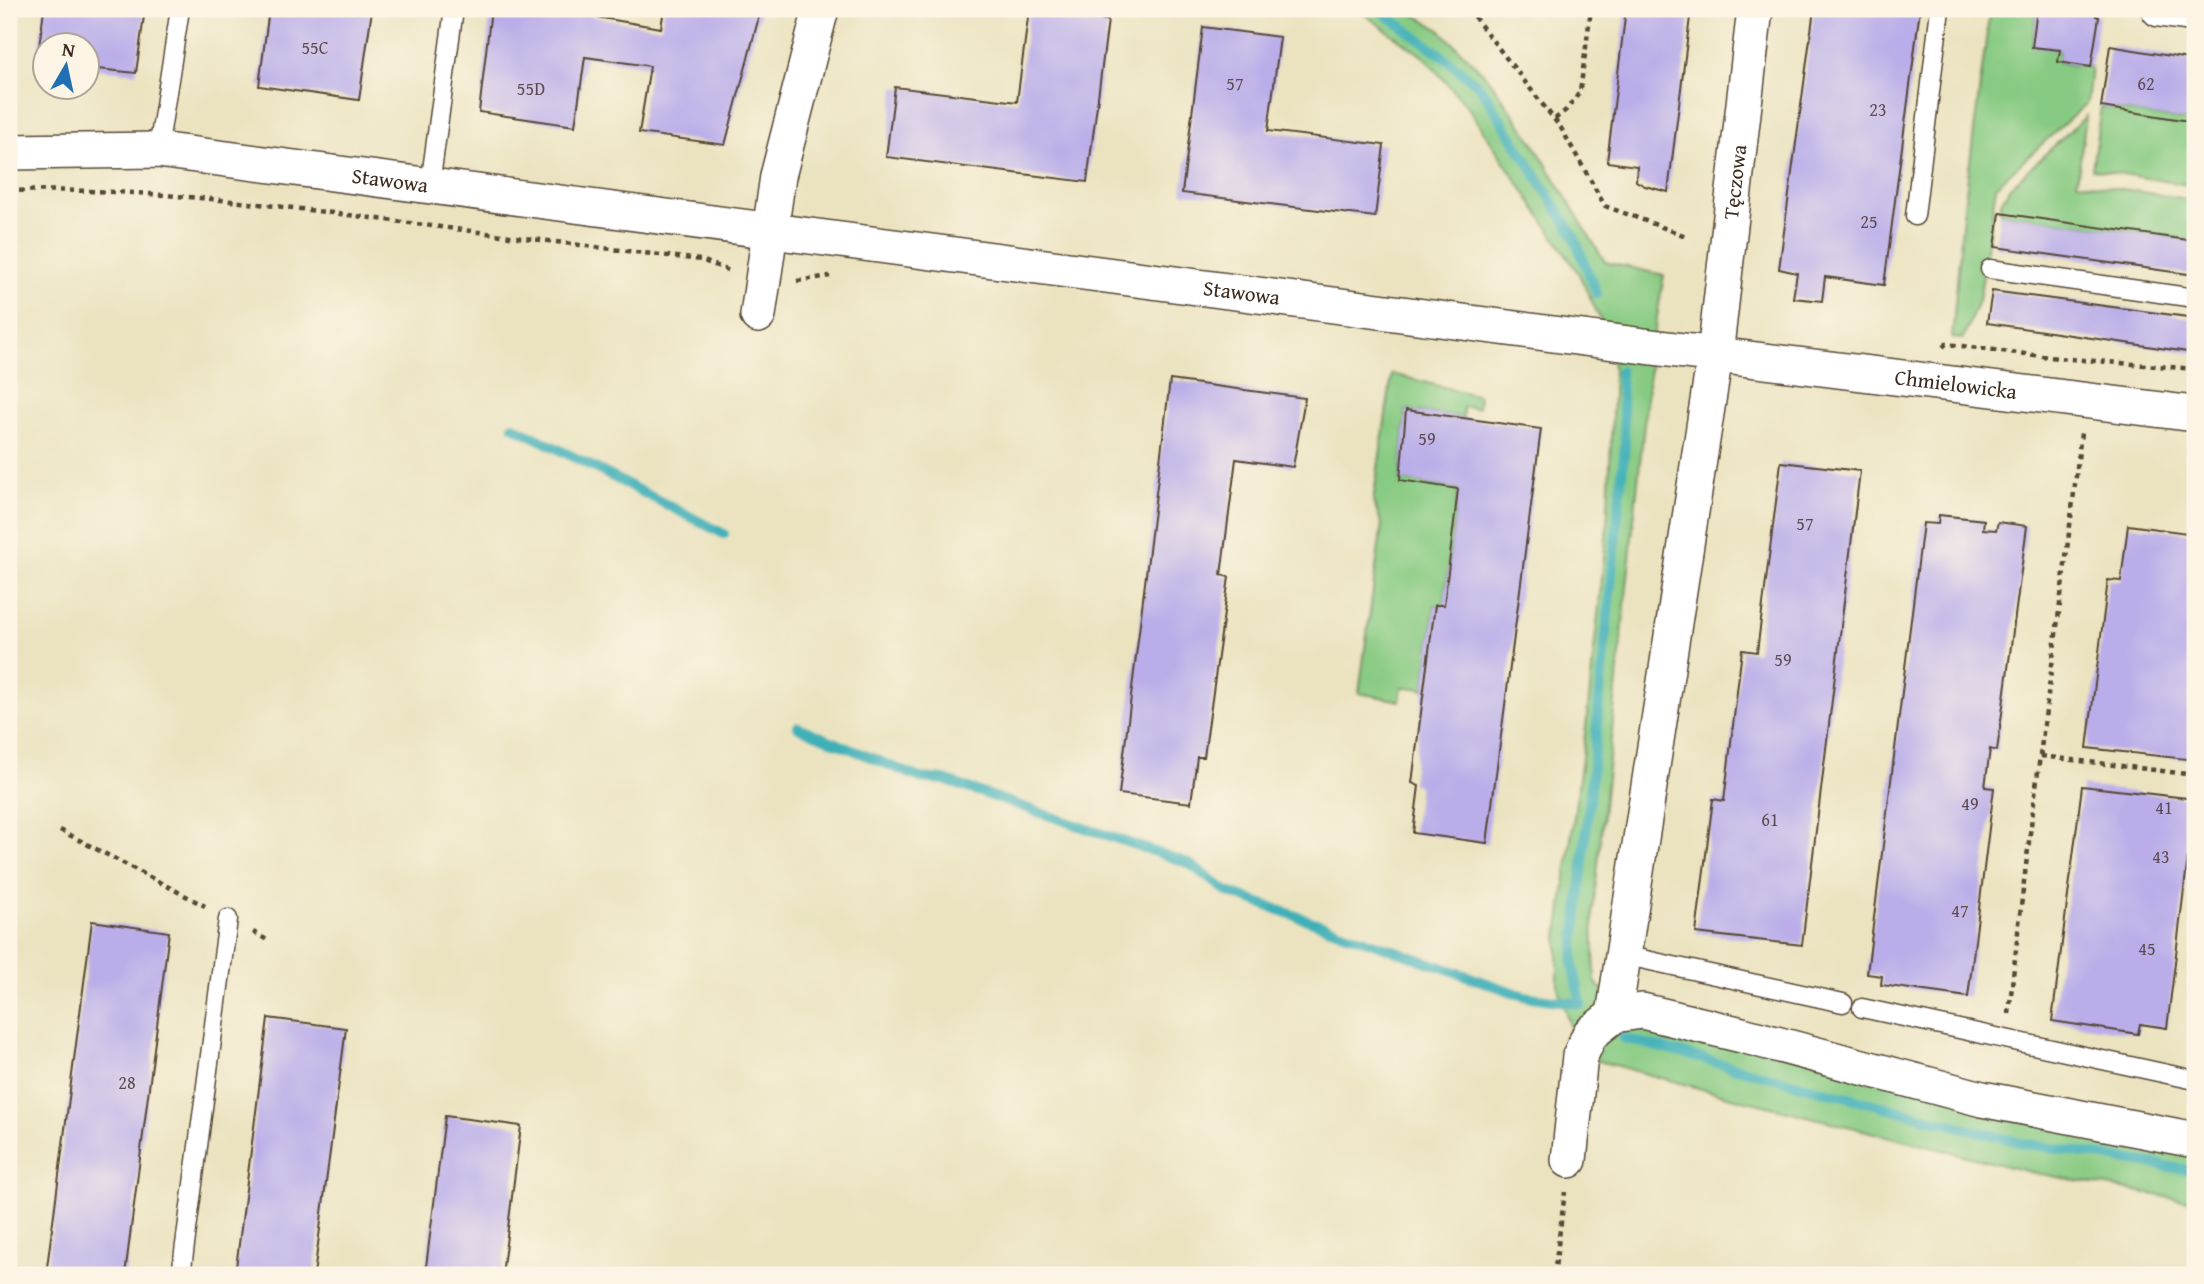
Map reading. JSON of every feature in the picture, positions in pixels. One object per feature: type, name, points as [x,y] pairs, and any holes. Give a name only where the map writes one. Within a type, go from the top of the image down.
[{"type":"street","points":[[758,315],[778,176],[821,9]]},
{"type":"street","name":"Tęczowa","points":[[1614,1015],[1715,355],[1755,9]]},
{"type":"street","points":[[2159,9],[2195,15]]},
{"type":"street","name":"Stawowa","points":[[9,152],[158,150],[1715,355]]},
{"type":"street","name":"Chmielowicka","points":[[1715,355],[2195,414]]},
{"type":"street","points":[[1569,1160],[1580,1056],[1590,1034],[1614,1015],[1642,1012],[1742,1035],[1982,1099],[2195,1140]]},
{"type":"lane","points":[[158,150],[180,9]]},
{"type":"lane","points":[[430,185],[454,9]]},
{"type":"lane","points":[[1915,216],[1940,9]]},
{"type":"lane","points":[[1990,269],[2195,298]]},
{"type":"lane","points":[[181,1275],[228,919]]},
{"type":"lane","points":[[1623,955],[1843,1003]]},
{"type":"lane","points":[[1863,1008],[2195,1080]]},
{"type":"path","points":[[1468,9],[1555,119],[1605,206],[1686,236]]},
{"type":"path","points":[[1555,119],[1580,92],[1591,9]]},
{"type":"path","points":[[2006,1041],[2031,819],[2085,400]]},
{"type":"path","points":[[2041,756],[2195,775]]},
{"type":"path","points":[[60,830],[269,941]]},
{"type":"path","points":[[1554,1275],[1569,1160]]},
{"type":"green space","points":[[1357,9],[1406,9],[1440,30],[1488,78],[1531,139],[1605,262],[1664,275],[1652,347],[1593,912],[1595,982],[1620,1007],[2195,1141],[2195,1202],[2030,1172],[1580,1056],[1558,988],[1558,936],[1586,727],[1607,528],[1613,366],[1602,323],[1579,274],[1467,106],[1425,58]]},
{"type":"green space","points":[[1990,9],[2037,9],[2032,46],[2060,50],[2058,63],[2091,67],[2087,103],[1996,186],[1980,296],[1963,339],[1952,338],[1963,215]]},
{"type":"green space","points":[[2101,107],[2195,122],[2195,186],[2092,169]]},
{"type":"green space","points":[[2086,116],[2077,182],[2195,200],[2195,241],[2000,213],[2001,202],[2010,187]]},
{"type":"green space","points":[[1392,374],[1479,396],[1478,408],[1463,407],[1463,418],[1406,410],[1400,480],[1458,489],[1444,605],[1435,605],[1424,689],[1402,687],[1400,701],[1359,693],[1382,524],[1373,502]]},
{"type":"building","points":[[44,9],[145,9],[136,73],[102,69],[102,32],[41,32]]},
{"type":"building","points":[[269,9],[372,10],[359,100],[259,86]]},
{"type":"building","points":[[491,9],[591,9],[590,16],[661,28],[664,9],[761,9],[725,145],[639,133],[650,66],[585,57],[575,126],[479,112]]},
{"type":"building","points":[[1626,9],[1691,9],[1668,192],[1636,181],[1637,166],[1607,162]]},
{"type":"building","points":[[1814,9],[1920,9],[1884,285],[1825,277],[1822,301],[1793,298],[1797,273],[1779,269]]},
{"type":"building","points":[[2037,9],[2097,9],[2096,16],[2099,17],[2091,67],[2058,62],[2060,50],[2032,47]]},
{"type":"building","points":[[1029,10],[1108,20],[1087,182],[886,157],[895,87],[1017,102]]},
{"type":"building","points":[[1203,27],[1280,37],[1268,131],[1384,145],[1375,217],[1182,193]]},
{"type":"building","points":[[2110,46],[2195,60],[2195,122],[2101,107]]},
{"type":"building","points":[[2000,213],[2195,241],[2195,275],[1995,247]]},
{"type":"building","points":[[1992,291],[2195,318],[2195,353],[1987,323]]},
{"type":"building","points":[[1170,380],[1305,398],[1293,467],[1236,459],[1221,575],[1229,577],[1204,757],[1197,757],[1191,803],[1119,794]]},
{"type":"building","points":[[1406,410],[1541,429],[1487,843],[1413,833],[1419,786],[1412,783],[1424,689],[1435,605],[1444,605],[1458,489],[1400,480]]},
{"type":"building","points":[[1781,462],[1860,471],[1802,945],[1696,933],[1713,799],[1724,801],[1742,650],[1757,652]]},
{"type":"building","points":[[1939,515],[1984,520],[1983,529],[1996,530],[1998,522],[2027,526],[1997,751],[1990,749],[1985,787],[1994,788],[1968,997],[1881,985],[1882,976],[1867,974],[1923,523],[1938,524]]},
{"type":"building","points":[[2128,525],[2195,534],[2195,760],[2087,748],[2108,580],[2121,581]]},
{"type":"building","points":[[2082,786],[2195,799],[2167,1028],[2140,1024],[2138,1034],[2052,1021]]},
{"type":"building","points":[[92,921],[169,932],[125,1275],[46,1275]]},
{"type":"building","points":[[268,1018],[346,1028],[314,1275],[235,1275]]},
{"type":"building","points":[[445,1116],[521,1126],[502,1275],[425,1275]]},
{"type":"waterway","points":[[1378,9],[1481,88],[1573,234],[1597,294]]},
{"type":"waterway","points":[[798,727],[920,778],[944,780],[1188,863],[1228,892],[1524,996],[1581,1004],[1573,963],[1625,444],[1620,371]]},
{"type":"waterway","points":[[513,426],[724,534]]},
{"type":"waterway","points":[[1623,1038],[2022,1143],[2195,1171]]}]
